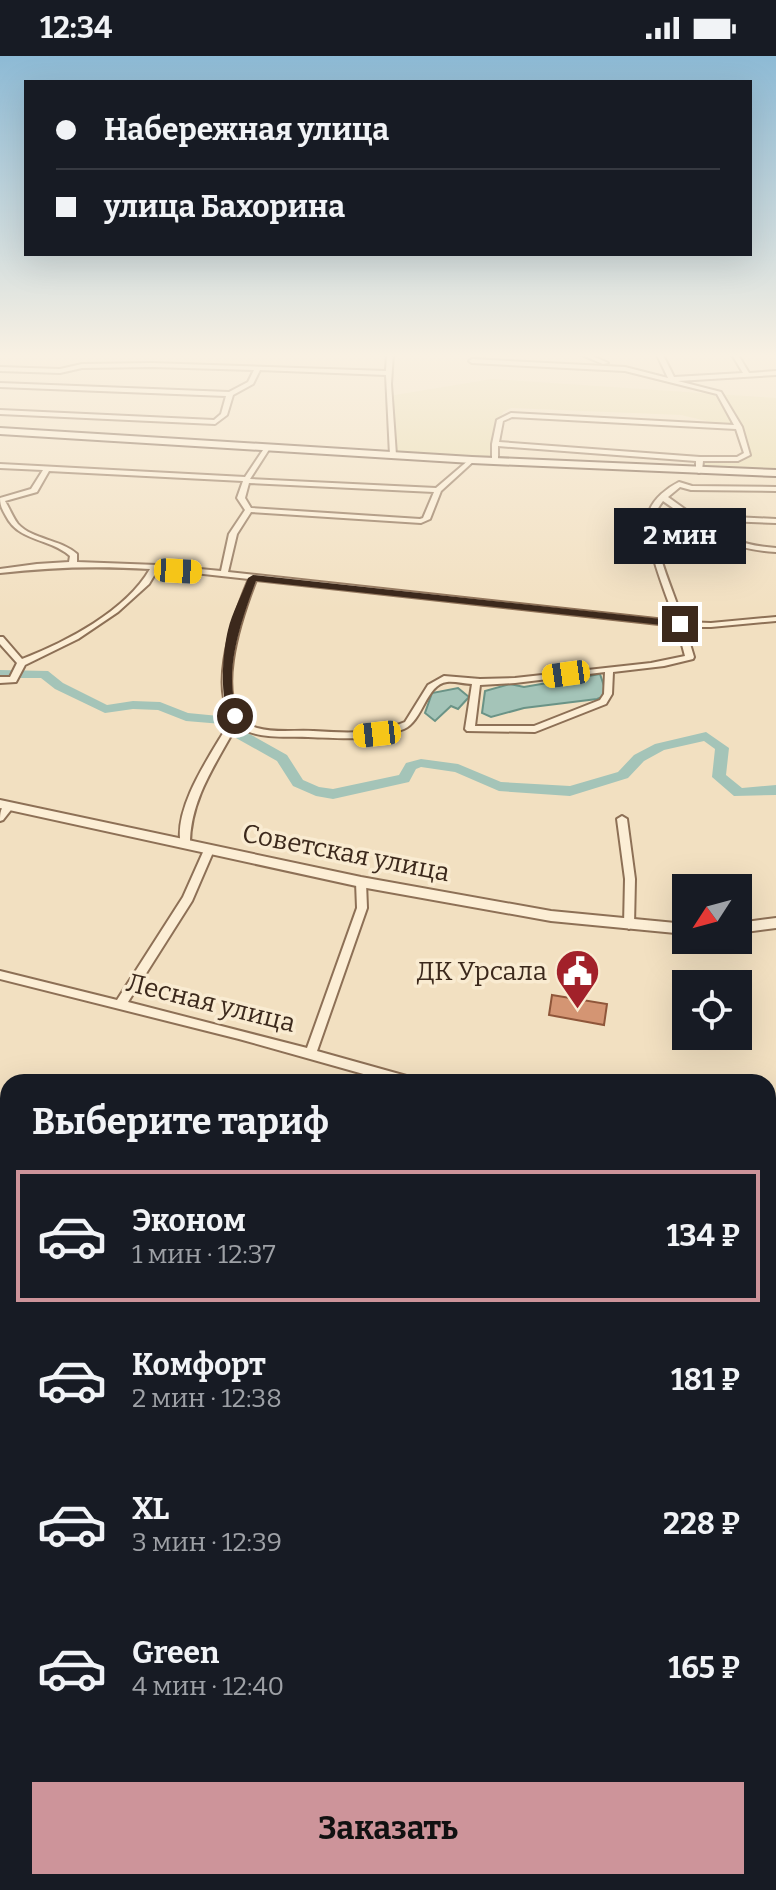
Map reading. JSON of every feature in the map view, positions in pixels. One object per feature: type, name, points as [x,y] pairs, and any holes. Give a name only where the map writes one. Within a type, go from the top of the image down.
[{"type":"main road","points":[[119,439],[472,460],[776,473]]},
{"type":"street","points":[[392,439],[393,455]]},
{"type":"street","points":[[495,461],[496,439]]},
{"type":"street","points":[[495,444],[700,459],[745,457],[748,454],[743,439]]},
{"type":"street","points":[[249,510],[241,498],[247,480],[267,448]]},
{"type":"street","points":[[699,471],[700,459]]},
{"type":"street","points":[[249,510],[421,521],[426,519],[438,490],[472,460]]},
{"type":"street","points":[[0,466],[438,490]]},
{"type":"street","points":[[47,469],[34,490],[1,500],[13,524],[29,534],[68,549],[74,556],[72,565]]},
{"type":"street","points":[[253,578],[233,630],[228,688],[230,707],[242,724],[251,730],[349,736],[393,730],[408,724],[423,697],[444,679],[476,684],[609,670],[690,657],[653,534],[651,517],[654,507],[679,484],[691,488],[776,489]]},
{"type":"street","points":[[663,497],[730,544],[749,549],[776,550]]},
{"type":"street","points":[[224,574],[231,536],[249,510]]},
{"type":"street","points":[[691,517],[776,521]]},
{"type":"street","points":[[0,571],[15,567],[72,565],[154,569],[680,624],[711,625],[776,619]]},
{"type":"street","points":[[0,680],[13,680],[21,663],[103,620],[137,594],[154,569]]},
{"type":"street","points":[[0,639],[21,663]]},
{"type":"street","points":[[476,684],[470,729],[535,729],[603,702],[608,694],[609,670]]},
{"type":"street","points":[[185,844],[184,829],[191,807],[228,732]]},
{"type":"street","name":"Советская улица","points":[[3,809],[361,882],[551,916],[672,928]]},
{"type":"street","points":[[622,819],[630,879],[629,925]]},
{"type":"street","points":[[120,1005],[188,898],[209,850]]},
{"type":"street","points":[[311,1053],[362,908],[361,882]]},
{"type":"street","points":[[752,926],[776,923]]},
{"type":"street","name":"Лесная улица","points":[[0,975],[383,1074]]},
{"type":"shaded area","points":[[392,439],[498,439],[495,459],[393,453]]},
{"type":"shaded area","points":[[743,439],[776,439],[776,470],[699,468],[700,462],[708,459],[738,459],[748,454]]},
{"type":"shaded area","points":[[600,674],[605,689],[602,697],[597,699],[524,708],[491,717],[482,713],[485,691],[510,684],[524,687]]},
{"type":"shaded area","points":[[458,688],[469,697],[458,709],[451,706],[435,721],[425,713],[432,693]]},
{"type":"building","name":"ДК Урсала","points":[[552,995],[607,1004],[604,1025],[549,1015]]},
{"type":"waterway","points":[[0,674],[44,674],[59,686],[105,709],[133,705],[160,706],[186,717],[224,720],[235,725],[241,735],[282,758],[298,783],[333,794],[404,779],[411,766],[421,763],[458,768],[499,786],[570,791],[623,775],[639,758],[660,747],[706,736],[722,748],[719,777],[739,793],[776,790]]},
{"type":"place","name":"ДК Урсала","points":[[578,1010]]},
{"type":"route","points":[[235,716],[230,707],[228,688],[233,630],[253,578],[680,624]]}]
